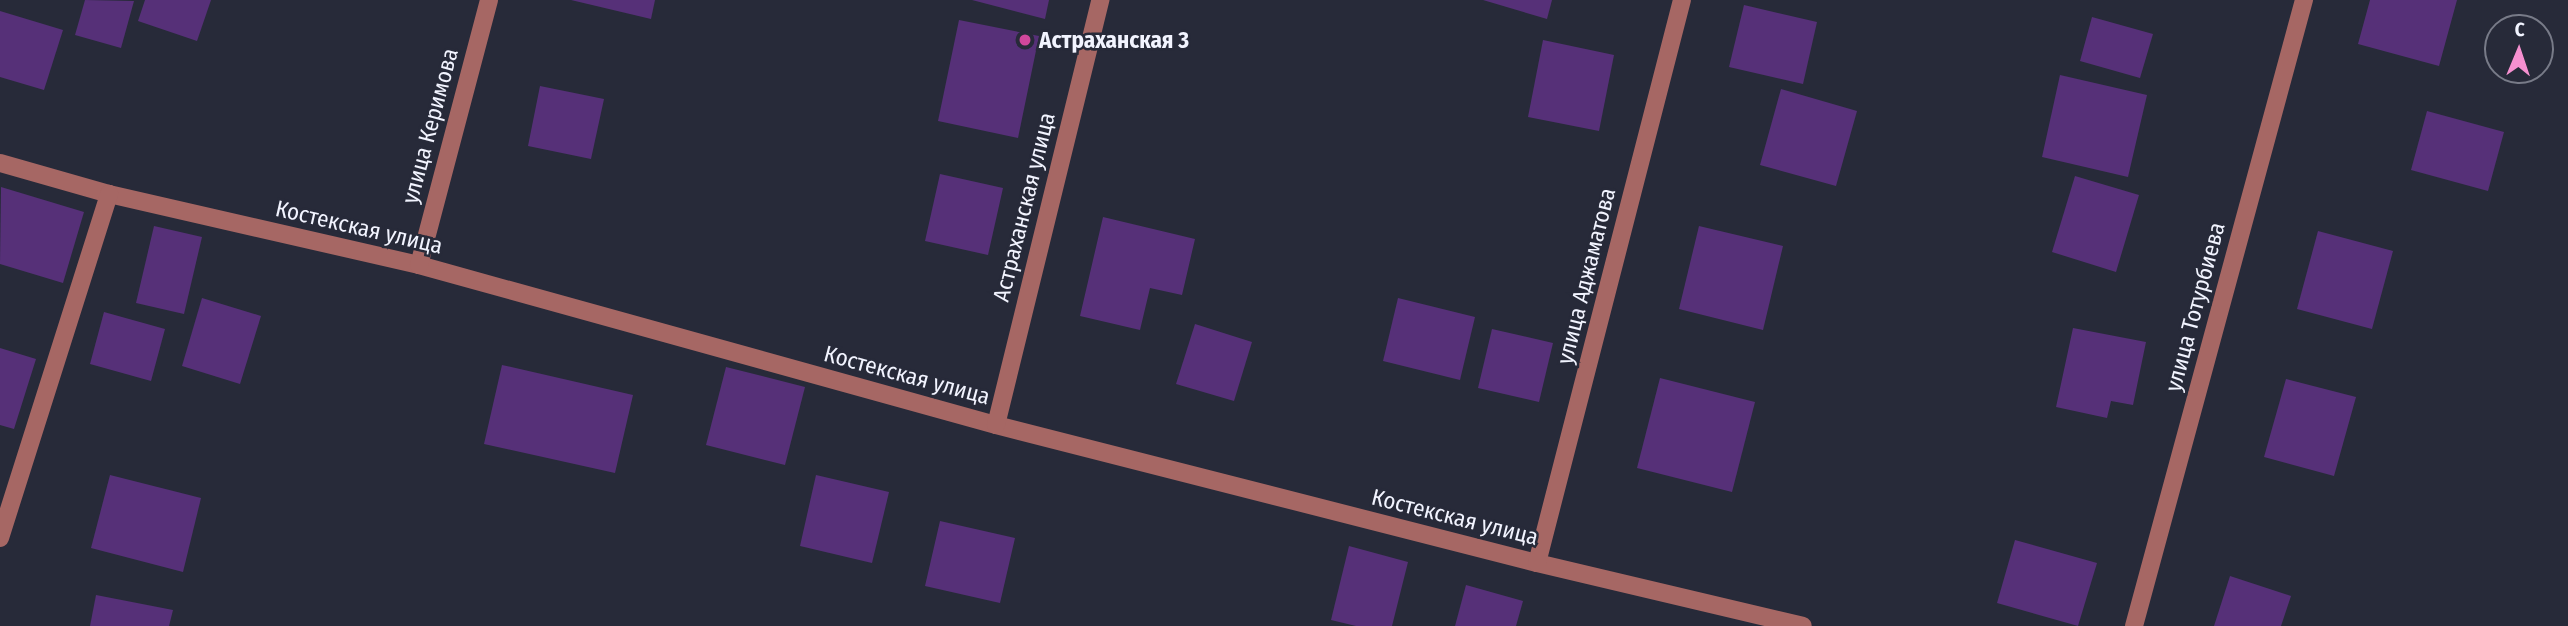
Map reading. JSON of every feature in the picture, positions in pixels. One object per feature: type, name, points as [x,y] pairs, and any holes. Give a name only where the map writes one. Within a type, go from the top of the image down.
[{"type":"street","name":"улица Керимова","points":[[419,265],[489,0]]},
{"type":"street","name":"Астраханская улица","points":[[996,425],[1100,0]]},
{"type":"street","name":"улица Аджаматова","points":[[1537,564],[1682,0]]},
{"type":"street","name":"улица Тотурбиева","points":[[2134,626],[2304,0]]},
{"type":"street","name":"Костекская улица","points":[[0,163],[109,194],[419,265],[996,425],[1537,564],[1803,626]]},
{"type":"street","points":[[0,538],[109,194]]},
{"type":"building","points":[[85,0],[134,1],[121,48],[75,35]]},
{"type":"building","points":[[145,0],[211,0],[197,41],[138,21]]},
{"type":"building","points":[[571,0],[655,0],[651,19]]},
{"type":"building","points":[[972,0],[1049,0],[1045,19]]},
{"type":"building","points":[[1483,0],[1552,0],[1547,19]]},
{"type":"building","points":[[2370,0],[2457,0],[2439,66],[2358,44]]},
{"type":"building","points":[[1744,5],[1817,22],[1803,84],[1729,67]]},
{"type":"building","points":[[0,11],[63,30],[44,90],[0,77]]},
{"type":"building","points":[[2092,17],[2153,34],[2140,78],[2080,61]]},
{"type":"building","points":[[959,20],[1039,36],[1018,138],[938,121]]},
{"type":"building","points":[[1543,40],[1614,55],[1599,131],[1528,117]]},
{"type":"building","points":[[2060,75],[2147,95],[2128,177],[2042,157]]},
{"type":"building","points":[[540,86],[604,99],[591,159],[528,146]]},
{"type":"building","points":[[1781,89],[1857,111],[1836,186],[1760,165]]},
{"type":"building","points":[[2427,111],[2504,132],[2488,191],[2411,170]]},
{"type":"building","points":[[940,174],[1003,188],[988,255],[925,241]]},
{"type":"building","points":[[2075,176],[2139,195],[2116,272],[2052,252]]},
{"type":"building","points":[[1,187],[84,212],[63,283],[0,264]]},
{"type":"building","points":[[1103,217],[1195,239],[1182,295],[1150,288],[1140,330],[1080,316]]},
{"type":"building","points":[[154,226],[202,237],[184,314],[136,303]]},
{"type":"building","points":[[1699,226],[1783,246],[1763,330],[1679,309]]},
{"type":"building","points":[[2318,231],[2393,251],[2372,329],[2297,309]]},
{"type":"building","points":[[202,298],[261,316],[240,384],[182,366]]},
{"type":"building","points":[[1398,298],[1475,317],[1460,380],[1383,361]]},
{"type":"building","points":[[104,312],[165,329],[151,381],[90,364]]},
{"type":"building","points":[[1195,324],[1252,342],[1234,401],[1176,384]]},
{"type":"building","points":[[2073,328],[2146,342],[2133,405],[2111,401],[2107,418],[2056,407]]},
{"type":"building","points":[[1492,329],[1553,343],[1539,402],[1478,388]]},
{"type":"building","points":[[0,348],[36,359],[14,429],[0,425]]},
{"type":"building","points":[[502,365],[633,395],[615,473],[484,444]]},
{"type":"building","points":[[726,367],[805,387],[785,465],[706,445]]},
{"type":"building","points":[[1660,378],[1755,402],[1732,492],[1637,468]]},
{"type":"building","points":[[2286,379],[2356,397],[2334,476],[2264,457]]},
{"type":"building","points":[[110,475],[201,498],[183,572],[91,548]]},
{"type":"building","points":[[816,475],[889,492],[872,563],[800,546]]},
{"type":"building","points":[[940,521],[1015,538],[1000,603],[925,586]]},
{"type":"building","points":[[2015,540],[2097,563],[2078,626],[1997,603]]},
{"type":"building","points":[[1349,546],[1408,562],[1392,626],[1356,626],[1331,620]]},
{"type":"building","points":[[2230,576],[2291,596],[2281,626],[2214,626]]},
{"type":"building","points":[[1466,585],[1523,601],[1516,626],[1455,626]]},
{"type":"building","points":[[96,595],[173,610],[169,626],[90,626]]},
{"type":"place","name":"Астраханская 3","points":[[1025,40]]}]
